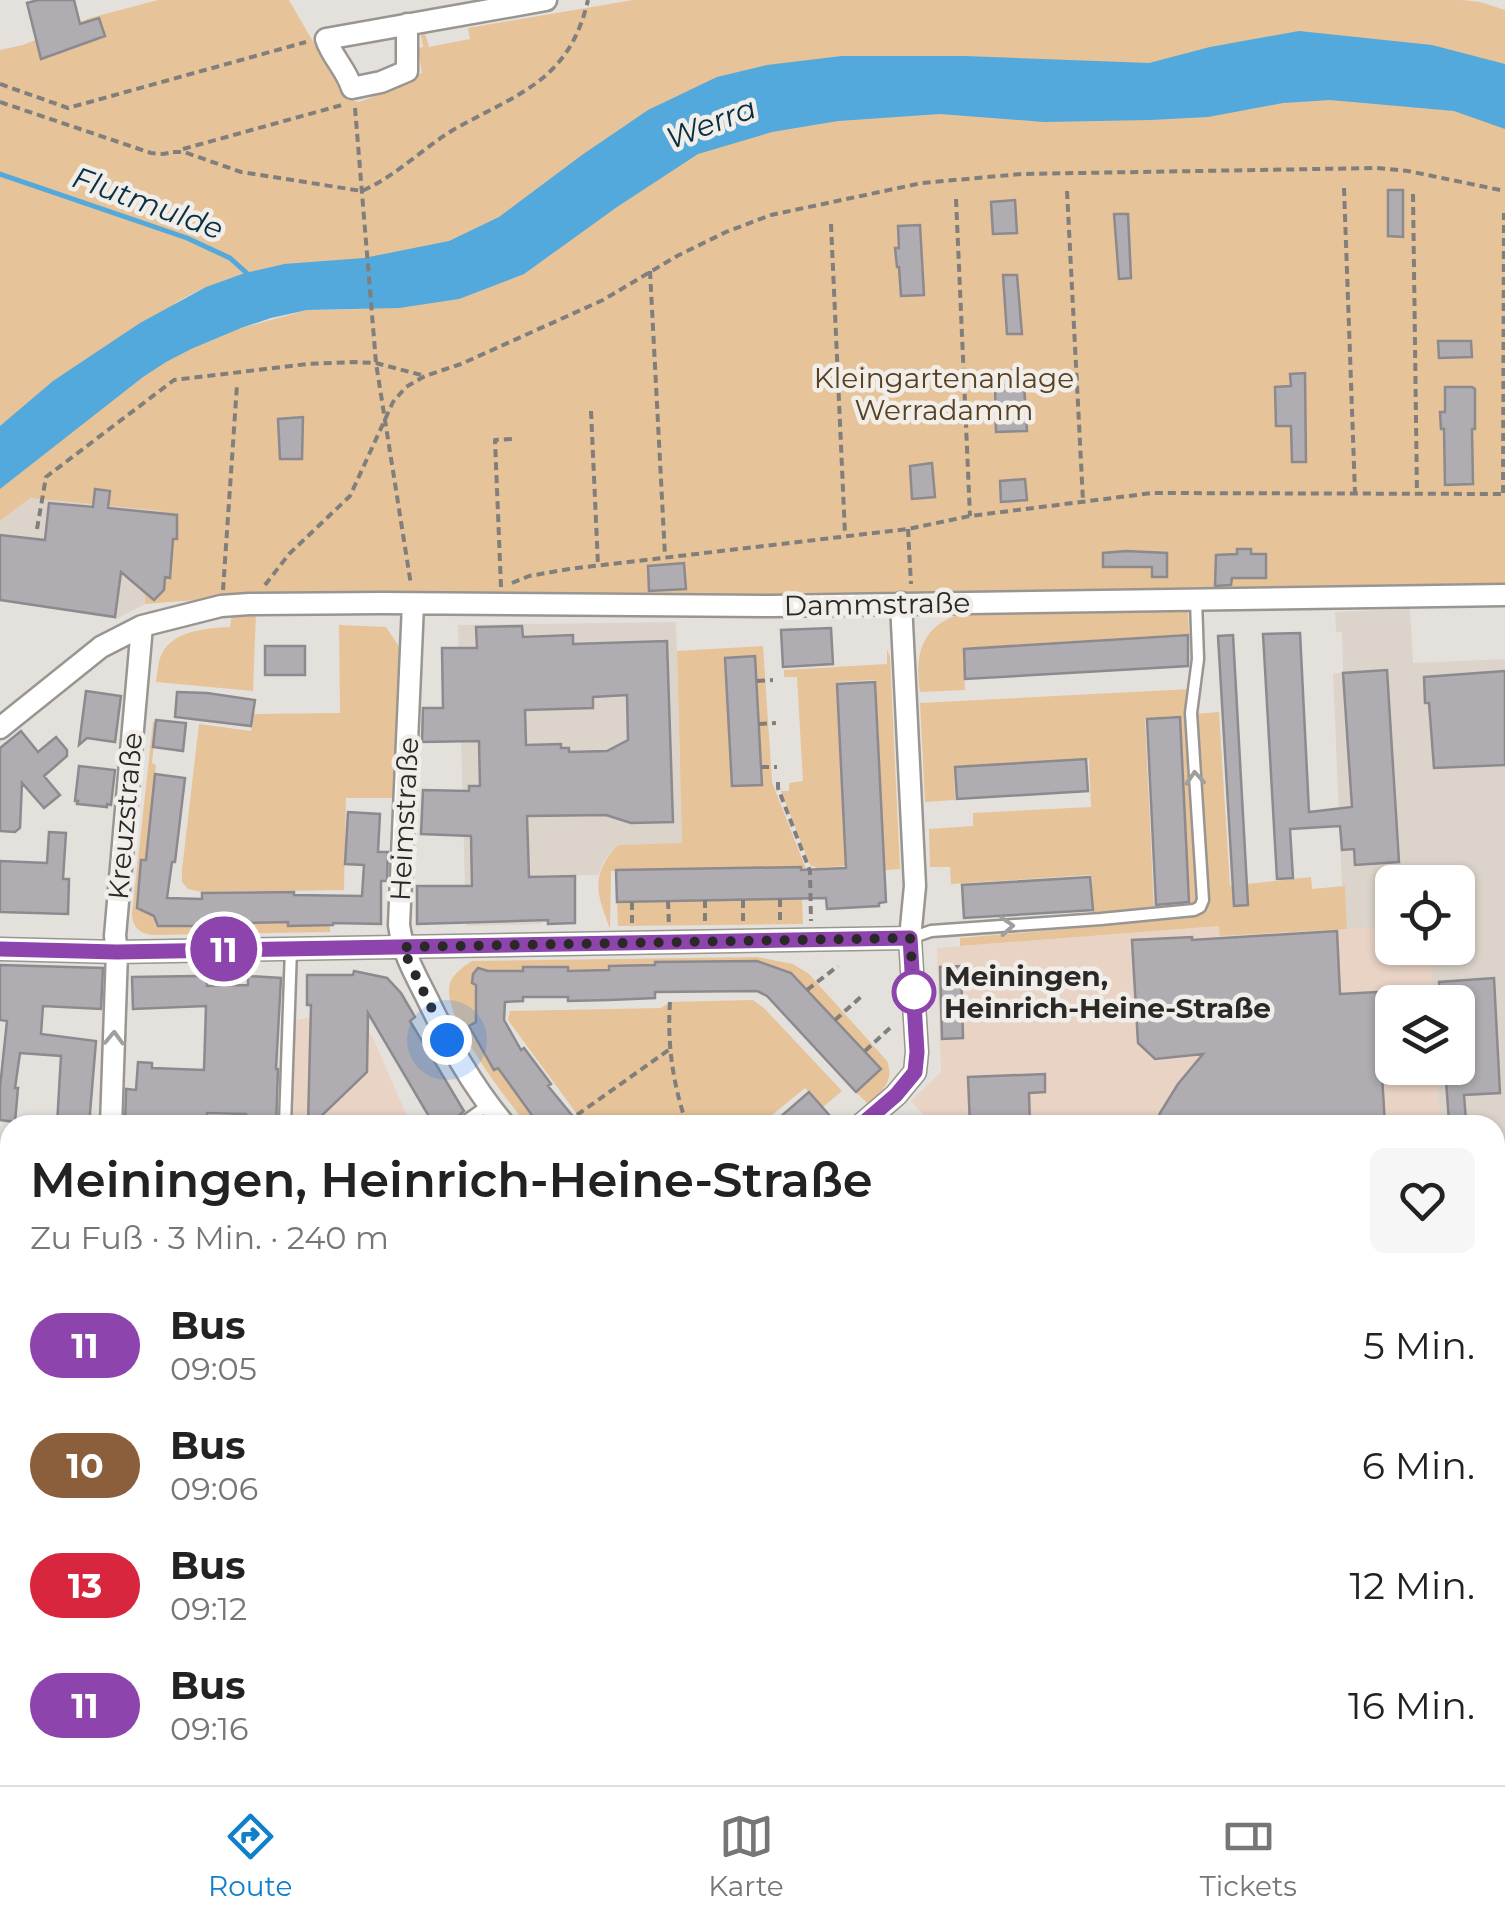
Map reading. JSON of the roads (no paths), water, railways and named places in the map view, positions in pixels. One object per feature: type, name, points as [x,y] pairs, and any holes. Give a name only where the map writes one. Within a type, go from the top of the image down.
[{"type":"street","points":[[407,24],[406,71],[352,95],[348,74],[318,40],[407,24],[546,0]]},
{"type":"street","name":"Dammstraße","points":[[0,728],[101,646],[142,626],[221,606],[771,606],[1505,595]]},
{"type":"street","points":[[873,1115],[915,1072],[917,1052],[910,938],[915,886],[907,603]]},
{"type":"street","name":"Heimstraße","points":[[413,604],[399,925],[402,947],[447,1040],[496,1115]]},
{"type":"street","name":"Kreuzstraße","points":[[111,1115],[117,952],[114,936],[142,626]]},
{"type":"street","points":[[0,949],[117,952],[910,938]]},
{"type":"lane","points":[[910,938],[931,931],[1101,920],[1200,907],[1203,900],[1191,713],[1198,659],[1196,600]]},
{"type":"lane","points":[[286,1115],[292,948]]},
{"type":"lane","points":[[474,1115],[488,1105]]},
{"type":"water","name":"Werra","points":[[1299,31],[1432,45],[1505,64],[1505,129],[1454,111],[1330,100],[1283,103],[1208,117],[1044,122],[940,114],[838,121],[772,132],[698,154],[524,274],[459,299],[399,308],[307,310],[241,328],[191,349],[143,377],[0,489],[0,426],[53,381],[140,323],[206,287],[245,273],[284,264],[364,258],[449,241],[499,217],[648,110],[717,77],[767,65],[842,56],[1149,63]]},
{"type":"waterway","name":"Flutmulde","points":[[0,174],[187,238],[230,258],[250,276]]},
{"type":"place","name":"Meiningen, Heinrich-Heine-Straße","points":[[914,992]]},
{"type":"park label","name":"Kleingartenanlage Werradamm","points":[[944,394]]}]
